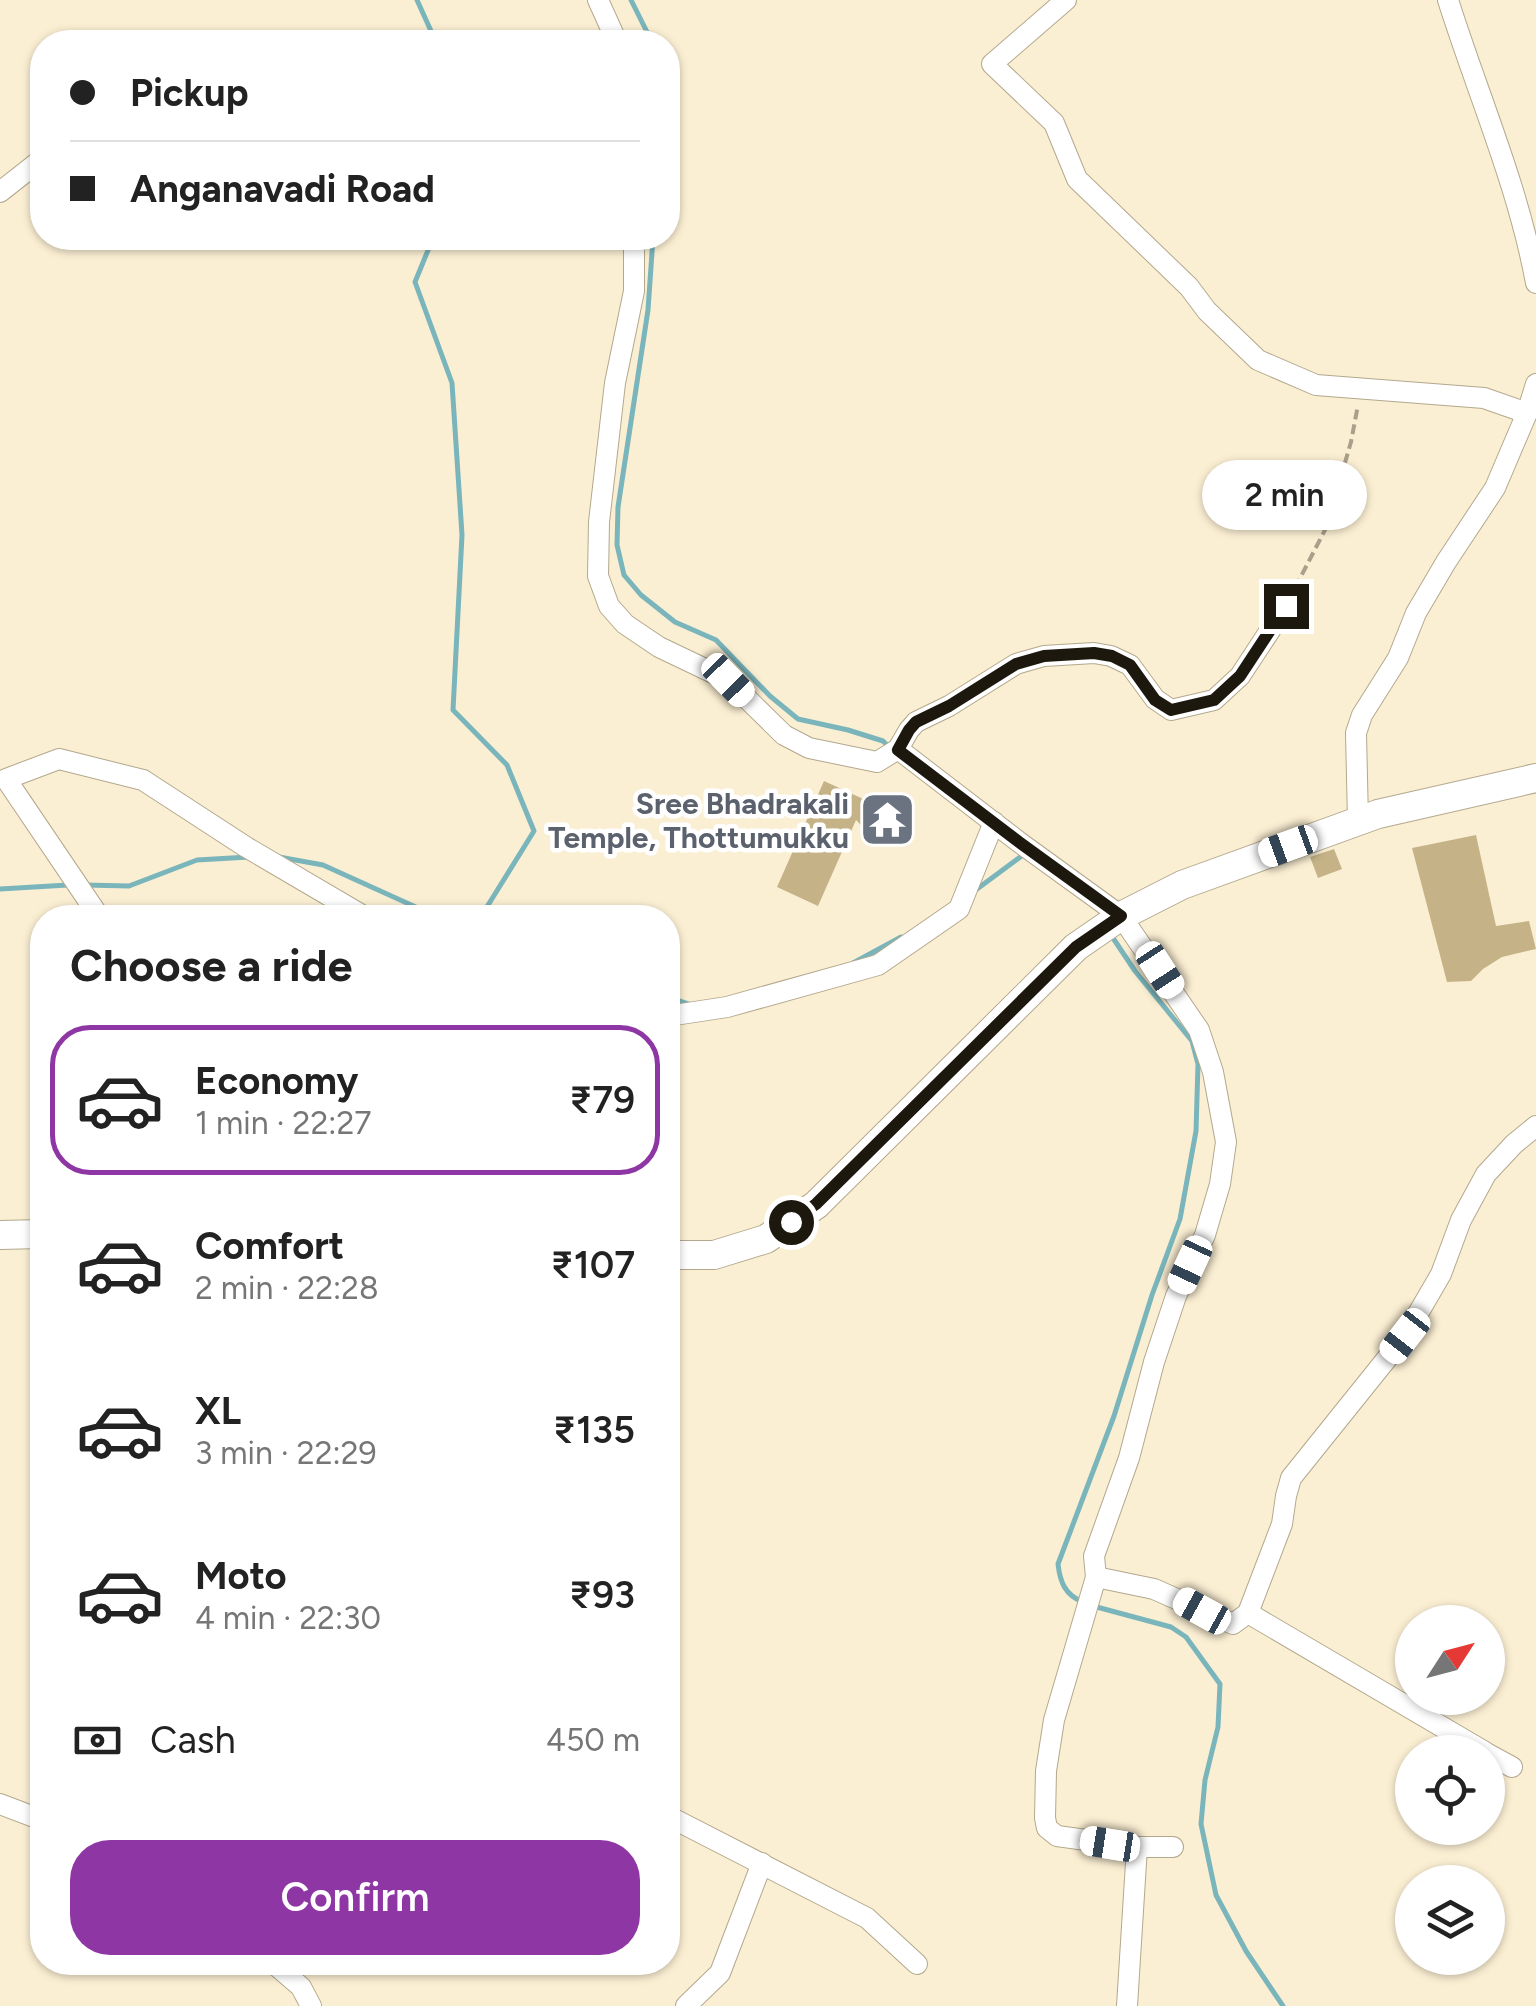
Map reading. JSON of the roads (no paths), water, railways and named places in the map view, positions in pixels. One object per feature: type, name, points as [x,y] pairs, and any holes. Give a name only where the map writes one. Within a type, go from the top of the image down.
[{"type":"main road","points":[[680,1255],[714,1254],[766,1239],[816,1204],[1076,947],[1118,918],[1182,885],[1358,821],[1536,778]]},
{"type":"main road","points":[[0,1235],[30,1234]]},
{"type":"street","points":[[598,0],[611,30]]},
{"type":"street","points":[[1066,0],[992,64],[1054,123],[1077,180],[1189,287],[1207,311],[1258,360],[1316,385],[1484,398],[1527,412]]},
{"type":"street","points":[[1448,0],[1527,233],[1536,283]]},
{"type":"street","points":[[0,192],[30,168]]},
{"type":"street","points":[[634,250],[634,291],[614,383],[599,522],[598,576],[609,606],[625,624],[660,647],[728,680],[784,735],[809,748],[877,762],[898,750],[916,722],[1016,664],[1044,656],[1112,656],[1130,665],[1155,700],[1171,710],[1214,700],[1240,676],[1286,606]]},
{"type":"street","points":[[1358,821],[1356,732],[1362,715],[1398,658],[1416,613],[1436,579],[1496,488],[1536,384]]},
{"type":"street","points":[[898,750],[991,829],[1118,918],[1199,1030],[1214,1072],[1226,1142],[1220,1184],[1204,1235],[1176,1296],[1129,1458],[1094,1556],[1092,1591],[1054,1720],[1046,1771],[1045,1818],[1048,1828],[1057,1836],[1136,1847],[1173,1847]]},
{"type":"street","points":[[91,905],[6,779],[60,759],[143,780],[345,905]]},
{"type":"street","points":[[680,1014],[727,1007],[878,965],[959,910],[991,829]]},
{"type":"street","points":[[1092,1591],[1154,1589],[1232,1624],[1248,1612],[1282,1524],[1291,1478],[1405,1336],[1441,1274],[1461,1220],[1486,1174],[1536,1126]]},
{"type":"street","points":[[1248,1612],[1456,1735]]},
{"type":"street","points":[[1505,1764],[1512,1768]]},
{"type":"street","points":[[0,1804],[30,1815]]},
{"type":"street","points":[[680,1822],[867,1918],[916,1964]]},
{"type":"street","points":[[1127,2006],[1136,1847]]},
{"type":"street","points":[[686,2006],[720,1973],[762,1863]]},
{"type":"street","points":[[288,1975],[301,1986],[310,2006]]},
{"type":"waterway","points":[[417,0],[431,30]]},
{"type":"waterway","points":[[631,0],[646,30]]},
{"type":"waterway","points":[[428,250],[415,282],[452,383],[462,535],[453,710],[507,765],[534,831],[488,905]]},
{"type":"waterway","points":[[652,250],[648,310],[618,507],[617,545],[624,575],[641,595],[675,622],[716,640],[798,719],[883,741],[890,748]]},
{"type":"waterway","points":[[973,892],[1023,855]]},
{"type":"waterway","points":[[84,885],[129,886],[197,860],[249,857]]},
{"type":"waterway","points":[[279,857],[323,865],[411,905]]},
{"type":"waterway","points":[[0,889],[68,885]]},
{"type":"waterway","points":[[1083,1602],[1064,1587],[1058,1564],[1114,1416],[1180,1219],[1196,1131],[1198,1064],[1192,1041],[1111,935]]},
{"type":"waterway","points":[[853,963],[901,937]]},
{"type":"waterway","points":[[680,1001],[689,1004]]},
{"type":"waterway","points":[[1093,1606],[1171,1627],[1186,1637],[1220,1684],[1218,1727],[1205,1780],[1201,1824],[1216,1895],[1246,1951],[1283,2006]]},
{"type":"place","name":"Sree Bhadrakali Temple, Thottumukku","points":[[888,820]]}]
